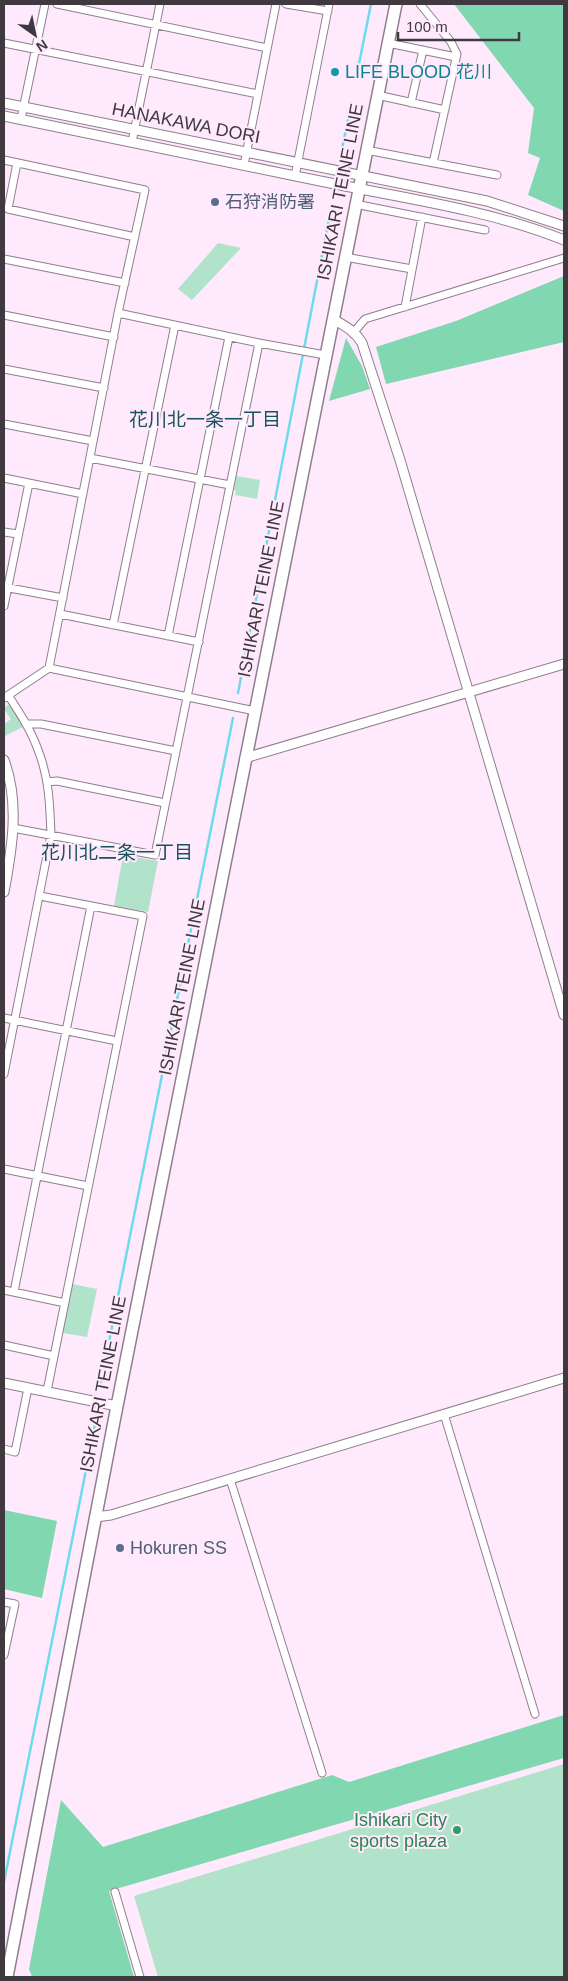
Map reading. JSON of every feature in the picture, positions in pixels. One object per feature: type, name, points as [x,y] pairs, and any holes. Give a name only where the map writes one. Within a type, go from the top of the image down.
[{"type":"main road","name":"ISHIKARI TEINE LINE","points":[[7,1977],[95,1517],[324,355],[333,319],[396,4]]},
{"type":"street","points":[[21,119],[45,4]]},
{"type":"street","points":[[57,4],[267,48]]},
{"type":"street","points":[[132,142],[160,4]]},
{"type":"street","points":[[244,165],[276,4]]},
{"type":"street","points":[[286,4],[329,8],[295,176]]},
{"type":"street","points":[[420,4],[451,42],[457,54],[433,163]]},
{"type":"street","points":[[4,43],[258,94]]},
{"type":"street","points":[[388,43],[456,57]]},
{"type":"street","points":[[411,103],[423,50]]},
{"type":"street","points":[[377,95],[445,110]]},
{"type":"street","name":"HANAKAWA DORI","points":[[4,103],[487,201],[564,226]]},
{"type":"street","name":"HANAKAWA DORI","points":[[4,116],[358,189],[455,207],[504,219],[564,240]]},
{"type":"street","points":[[366,150],[498,175]]},
{"type":"street","points":[[4,160],[145,190],[118,313],[49,668]]},
{"type":"street","points":[[17,163],[8,209],[135,237]]},
{"type":"street","points":[[355,204],[485,230]]},
{"type":"street","points":[[405,307],[422,217]]},
{"type":"street","points":[[345,257],[412,269]]},
{"type":"street","points":[[354,332],[365,319],[564,258]]},
{"type":"street","points":[[4,259],[125,283]]},
{"type":"street","points":[[118,313],[324,355]]},
{"type":"street","points":[[4,315],[114,337]]},
{"type":"street","points":[[333,319],[354,332],[362,343],[400,460],[564,1015]]},
{"type":"street","points":[[113,625],[175,325]]},
{"type":"street","points":[[168,636],[229,337]]},
{"type":"street","points":[[13,828],[155,855],[259,343]]},
{"type":"street","points":[[4,369],[104,388]]},
{"type":"street","points":[[4,424],[93,442]]},
{"type":"street","points":[[90,458],[230,485]]},
{"type":"street","points":[[4,478],[83,494]]},
{"type":"street","points":[[4,606],[6,587],[29,483]]},
{"type":"street","points":[[4,532],[18,534]]},
{"type":"street","points":[[6,587],[63,598]]},
{"type":"street","points":[[60,614],[198,642]]},
{"type":"street","points":[[245,758],[468,694],[564,664]]},
{"type":"street","points":[[4,1074],[51,835],[47,782],[38,749],[26,724],[6,696],[49,668],[255,711]]},
{"type":"street","points":[[26,724],[41,724],[176,751]]},
{"type":"street","points":[[4,760],[11,785],[13,828],[4,892]]},
{"type":"street","points":[[47,782],[57,781],[165,803]]},
{"type":"street","points":[[40,896],[143,916],[47,1391]]},
{"type":"street","points":[[14,1292],[91,906]]},
{"type":"street","points":[[4,1018],[117,1041]]},
{"type":"street","points":[[4,1169],[88,1186]]},
{"type":"street","points":[[4,1290],[65,1303]]},
{"type":"street","points":[[4,1345],[54,1356]]},
{"type":"street","points":[[95,1517],[110,1516],[564,1378]]},
{"type":"street","points":[[4,1383],[117,1406]]},
{"type":"street","points":[[4,1449],[15,1452],[28,1388]]},
{"type":"street","points":[[444,1414],[535,1714]]},
{"type":"street","points":[[230,1479],[322,1773]]},
{"type":"street","points":[[4,1602],[15,1604],[4,1656]]},
{"type":"street","points":[[114,1892],[140,1977]]},
{"type":"green space","points":[[454,4],[564,4],[564,211],[528,195],[540,158],[528,153],[534,108]]},
{"type":"green space","points":[[218,243],[241,248],[192,300],[178,289]]},
{"type":"green space","points":[[564,276],[564,342],[386,384],[376,347],[456,321]]},
{"type":"green space","points":[[346,338],[362,366],[370,389],[329,401]]},
{"type":"green space","points":[[236,476],[260,480],[257,499],[235,495]]},
{"type":"green space","points":[[7,705],[11,706],[23,727],[5,736],[4,724],[11,719],[4,709]]},
{"type":"green space","points":[[123,855],[158,861],[148,912],[114,906]]},
{"type":"green space","points":[[72,1284],[97,1289],[87,1337],[63,1333]]},
{"type":"green space","points":[[4,1510],[57,1521],[42,1598],[4,1589]]},
{"type":"green space","points":[[564,1715],[564,1758],[109,1891],[134,1977],[32,1977],[29,1969],[61,1800],[103,1847],[332,1775],[349,1782]]},
{"type":"green space","name":"Ishikari City sports plaza","points":[[564,1764],[564,1977],[158,1977],[134,1896]]},
{"type":"waterway","points":[[358,69],[371,4]]},
{"type":"waterway","points":[[342,149],[350,110]]},
{"type":"waterway","points":[[238,693],[331,208]]},
{"type":"waterway","points":[[101,1382],[233,718]]},
{"type":"waterway","points":[[4,1882],[96,1420]]},
{"type":"place","name":"LIFE BLOOD 花川","points":[[335,72]]},
{"type":"place","name":"石狩消防署","points":[[215,202]]},
{"type":"place","name":"Hokuren SS","points":[[120,1548]]},
{"type":"place","name":"Ishikari City sports plaza","points":[[457,1830]]},
{"type":"district","name":"花川北一条一丁目","points":[[205,419]]},
{"type":"district","name":"花川北二条一丁目","points":[[117,852]]}]
